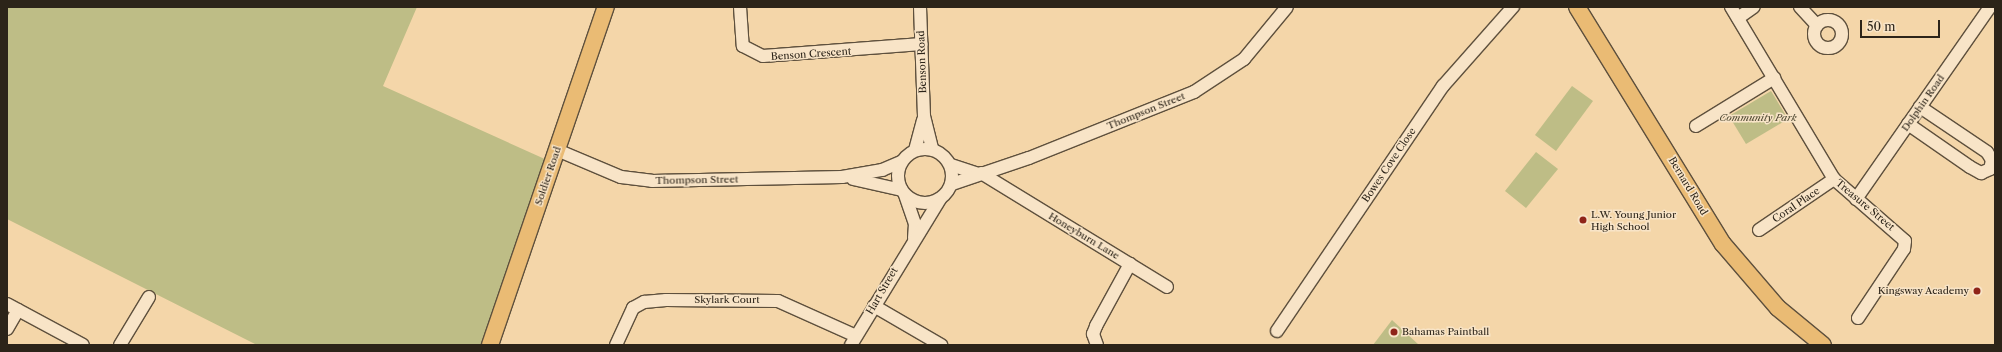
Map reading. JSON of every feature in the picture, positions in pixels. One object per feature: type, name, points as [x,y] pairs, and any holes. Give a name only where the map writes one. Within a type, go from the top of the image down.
[{"type":"main road","name":"Soldier Road","points":[[490,345],[606,7]]},
{"type":"main road","name":"Bernard Road","points":[[1577,7],[1723,244],[1778,308],[1823,345]]},
{"type":"street","name":"Benson Crescent","points":[[740,7],[743,46],[763,56],[922,44]]},
{"type":"street","name":"Benson Road","points":[[920,7],[924,116]]},
{"type":"street","name":"Thompson Street","points":[[952,184],[1194,92],[1244,59],[1287,7]]},
{"type":"street","name":"Bowes Cove Close","points":[[1276,331],[1443,86],[1513,7]]},
{"type":"street","name":"Treasure Street","points":[[1731,7],[1834,179],[1903,237],[1905,245],[1858,318]]},
{"type":"street","points":[[1738,18],[1754,7]]},
{"type":"street","points":[[1800,7],[1817,25]]},
{"type":"street","name":"Dolphin Road","points":[[1856,199],[1920,107],[1990,13]]},
{"type":"street","points":[[1696,126],[1774,78]]},
{"type":"street","points":[[1908,124],[1970,167],[1981,172],[1990,169],[1992,160],[1987,152],[1920,107]]},
{"type":"street","points":[[842,177],[880,182],[904,192],[921,203],[940,199],[952,184],[951,165],[932,149],[924,116]]},
{"type":"street","points":[[842,177],[882,170],[901,162],[915,150],[924,116]]},
{"type":"street","points":[[915,150],[932,149]]},
{"type":"street","name":"Thompson Street","points":[[556,150],[608,173],[652,181],[842,177]]},
{"type":"street","points":[[901,162],[898,179],[915,224],[914,238]]},
{"type":"street","name":"Honeyburn Lane","points":[[951,165],[980,173],[1130,264],[1096,326],[1093,334],[1097,345]]},
{"type":"street","name":"Coral Place","points":[[1759,230],[1834,179]]},
{"type":"street","name":"Hart Street","points":[[854,341],[914,238],[940,199]]},
{"type":"street","points":[[1130,264],[1168,287]]},
{"type":"street","points":[[120,345],[149,297]]},
{"type":"street","name":"Skylark Court","points":[[616,345],[633,308],[644,302],[666,300],[778,301],[854,341]]},
{"type":"street","points":[[7,304],[84,345]]},
{"type":"street","points":[[874,306],[941,345]]},
{"type":"street","points":[[7,329],[18,310]]},
{"type":"green space","points":[[7,7],[417,7],[383,86],[547,160],[483,345],[257,345],[7,219]]},
{"type":"green space","points":[[1572,86],[1593,101],[1556,151],[1535,135]]},
{"type":"green space","name":"Community Park","points":[[1771,91],[1788,119],[1746,144],[1729,116]]},
{"type":"green space","points":[[1536,152],[1558,169],[1526,208],[1505,191]]},
{"type":"green space","name":"Bahamas Paintball","points":[[1392,320],[1419,345],[1373,345]]},
{"type":"place","name":"L.W. Young Junior High School","points":[[1583,220]]},
{"type":"place","name":"Kingsway Academy","points":[[1977,291]]},
{"type":"place","name":"Bahamas Paintball","points":[[1394,332]]}]
